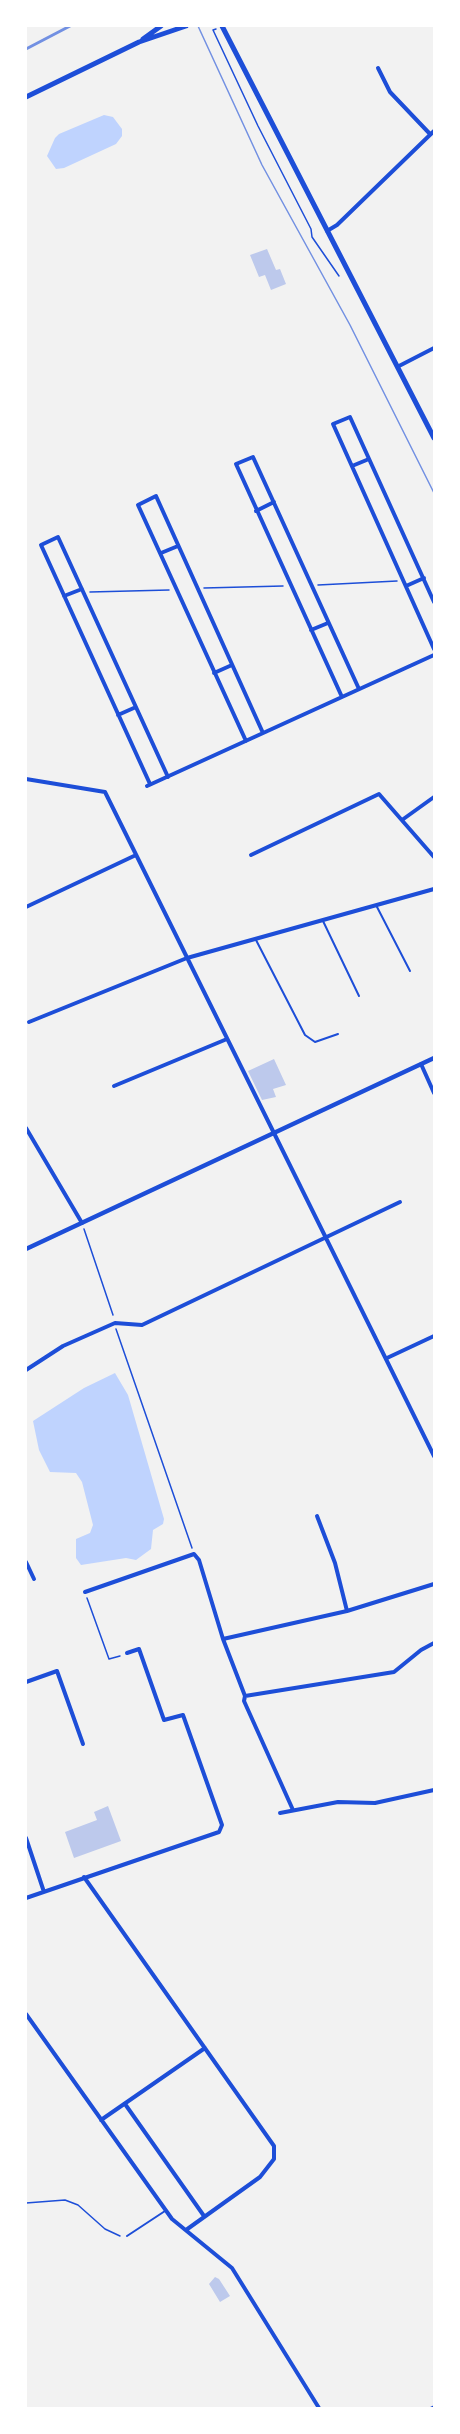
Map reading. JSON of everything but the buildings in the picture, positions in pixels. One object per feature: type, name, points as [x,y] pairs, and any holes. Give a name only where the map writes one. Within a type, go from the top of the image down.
[{"type":"main road","points":[[139,42],[161,26]]},
{"type":"main road","points":[[26,97],[139,42],[186,26]]},
{"type":"main road","points":[[222,26],[435,438]]},
{"type":"street","points":[[327,231],[337,225],[433,132],[390,92],[378,68]]},
{"type":"street","points":[[399,366],[435,348]]},
{"type":"street","points":[[435,602],[350,417],[333,424],[435,649]]},
{"type":"street","points":[[342,697],[236,464],[253,457],[359,689]]},
{"type":"street","points":[[352,466],[369,459]]},
{"type":"street","points":[[246,741],[138,505],[156,496],[263,733]]},
{"type":"street","points":[[256,511],[274,502]]},
{"type":"street","points":[[168,777],[58,537],[40,545],[149,785],[168,777],[435,654]]},
{"type":"street","points":[[160,554],[178,546]]},
{"type":"street","points":[[406,586],[423,578]]},
{"type":"street","points":[[64,596],[83,591]]},
{"type":"street","points":[[311,630],[328,622]]},
{"type":"street","points":[[214,673],[232,665]]},
{"type":"street","points":[[118,715],[136,706]]},
{"type":"street","points":[[26,779],[105,792],[435,1456]]},
{"type":"street","points":[[250,855],[380,794],[435,857]]},
{"type":"street","points":[[402,820],[435,797]]},
{"type":"street","points":[[26,907],[136,855]]},
{"type":"street","points":[[29,1022],[187,958],[435,890]]},
{"type":"street","points":[[114,1086],[228,1039]]},
{"type":"street","points":[[26,1249],[435,1058]]},
{"type":"street","points":[[421,1064],[435,1092]]},
{"type":"street","points":[[26,1128],[82,1222]]},
{"type":"street","points":[[26,1370],[63,1346],[115,1323],[142,1325],[400,1202]]},
{"type":"street","points":[[387,1358],[435,1336]]},
{"type":"street","points":[[317,1516],[335,1563],[347,1611]]},
{"type":"street","points":[[85,1592],[194,1554],[199,1560],[223,1639],[245,1696],[244,1701],[293,1810]]},
{"type":"street","points":[[26,1562],[34,1579]]},
{"type":"street","points":[[223,1639],[347,1611],[435,1584]]},
{"type":"street","points":[[245,1696],[394,1672],[401,1669],[421,1650],[435,1643]]},
{"type":"street","points":[[26,1898],[219,1832],[222,1825],[183,1714],[164,1720],[139,1649],[127,1653]]},
{"type":"street","points":[[26,1682],[57,1671],[83,1744]]},
{"type":"street","points":[[280,1814],[338,1802],[375,1803],[435,1790]]},
{"type":"street","points":[[26,1838],[44,1892]]},
{"type":"street","points":[[84,1877],[274,2146],[274,2159],[260,2177],[186,2230]]},
{"type":"street","points":[[26,2014],[165,2211],[232,2268],[319,2409]]},
{"type":"street","points":[[101,2120],[205,2048]]},
{"type":"street","points":[[125,2104],[204,2216]]},
{"type":"lane","points":[[376,905],[410,971]]},
{"type":"lane","points":[[323,921],[359,996]]},
{"type":"lane","points":[[255,940],[304,1035],[315,1042],[338,1034]]},
{"type":"lane","points":[[127,2236],[165,2211]]},
{"type":"path","points":[[213,30],[258,126],[311,229],[312,237],[339,276]]},
{"type":"path","points":[[311,585],[404,580]]},
{"type":"path","points":[[198,589],[290,586]]},
{"type":"path","points":[[83,591],[176,590]]},
{"type":"path","points":[[82,1222],[194,1554]]},
{"type":"path","points":[[85,1592],[109,1659],[127,1653]]},
{"type":"path","points":[[26,2204],[65,2200],[78,2205],[115,2235],[127,2236]]},
{"type":"path","points":[[430,2409],[435,2406]]},
{"type":"water","points":[[104,115],[113,117],[122,129],[122,136],[116,144],[64,168],[56,169],[47,156],[55,138],[59,134]]},
{"type":"water","points":[[115,1373],[128,1395],[164,1519],[163,1524],[153,1530],[151,1549],[136,1560],[126,1558],[81,1565],[76,1558],[76,1539],[90,1533],[93,1525],[82,1482],[76,1473],[50,1472],[39,1450],[33,1421],[84,1388]]},
{"type":"tram line","points":[[198,26],[262,165],[350,325],[434,493]]},
{"type":"railway","points":[[26,49],[70,26]]}]
